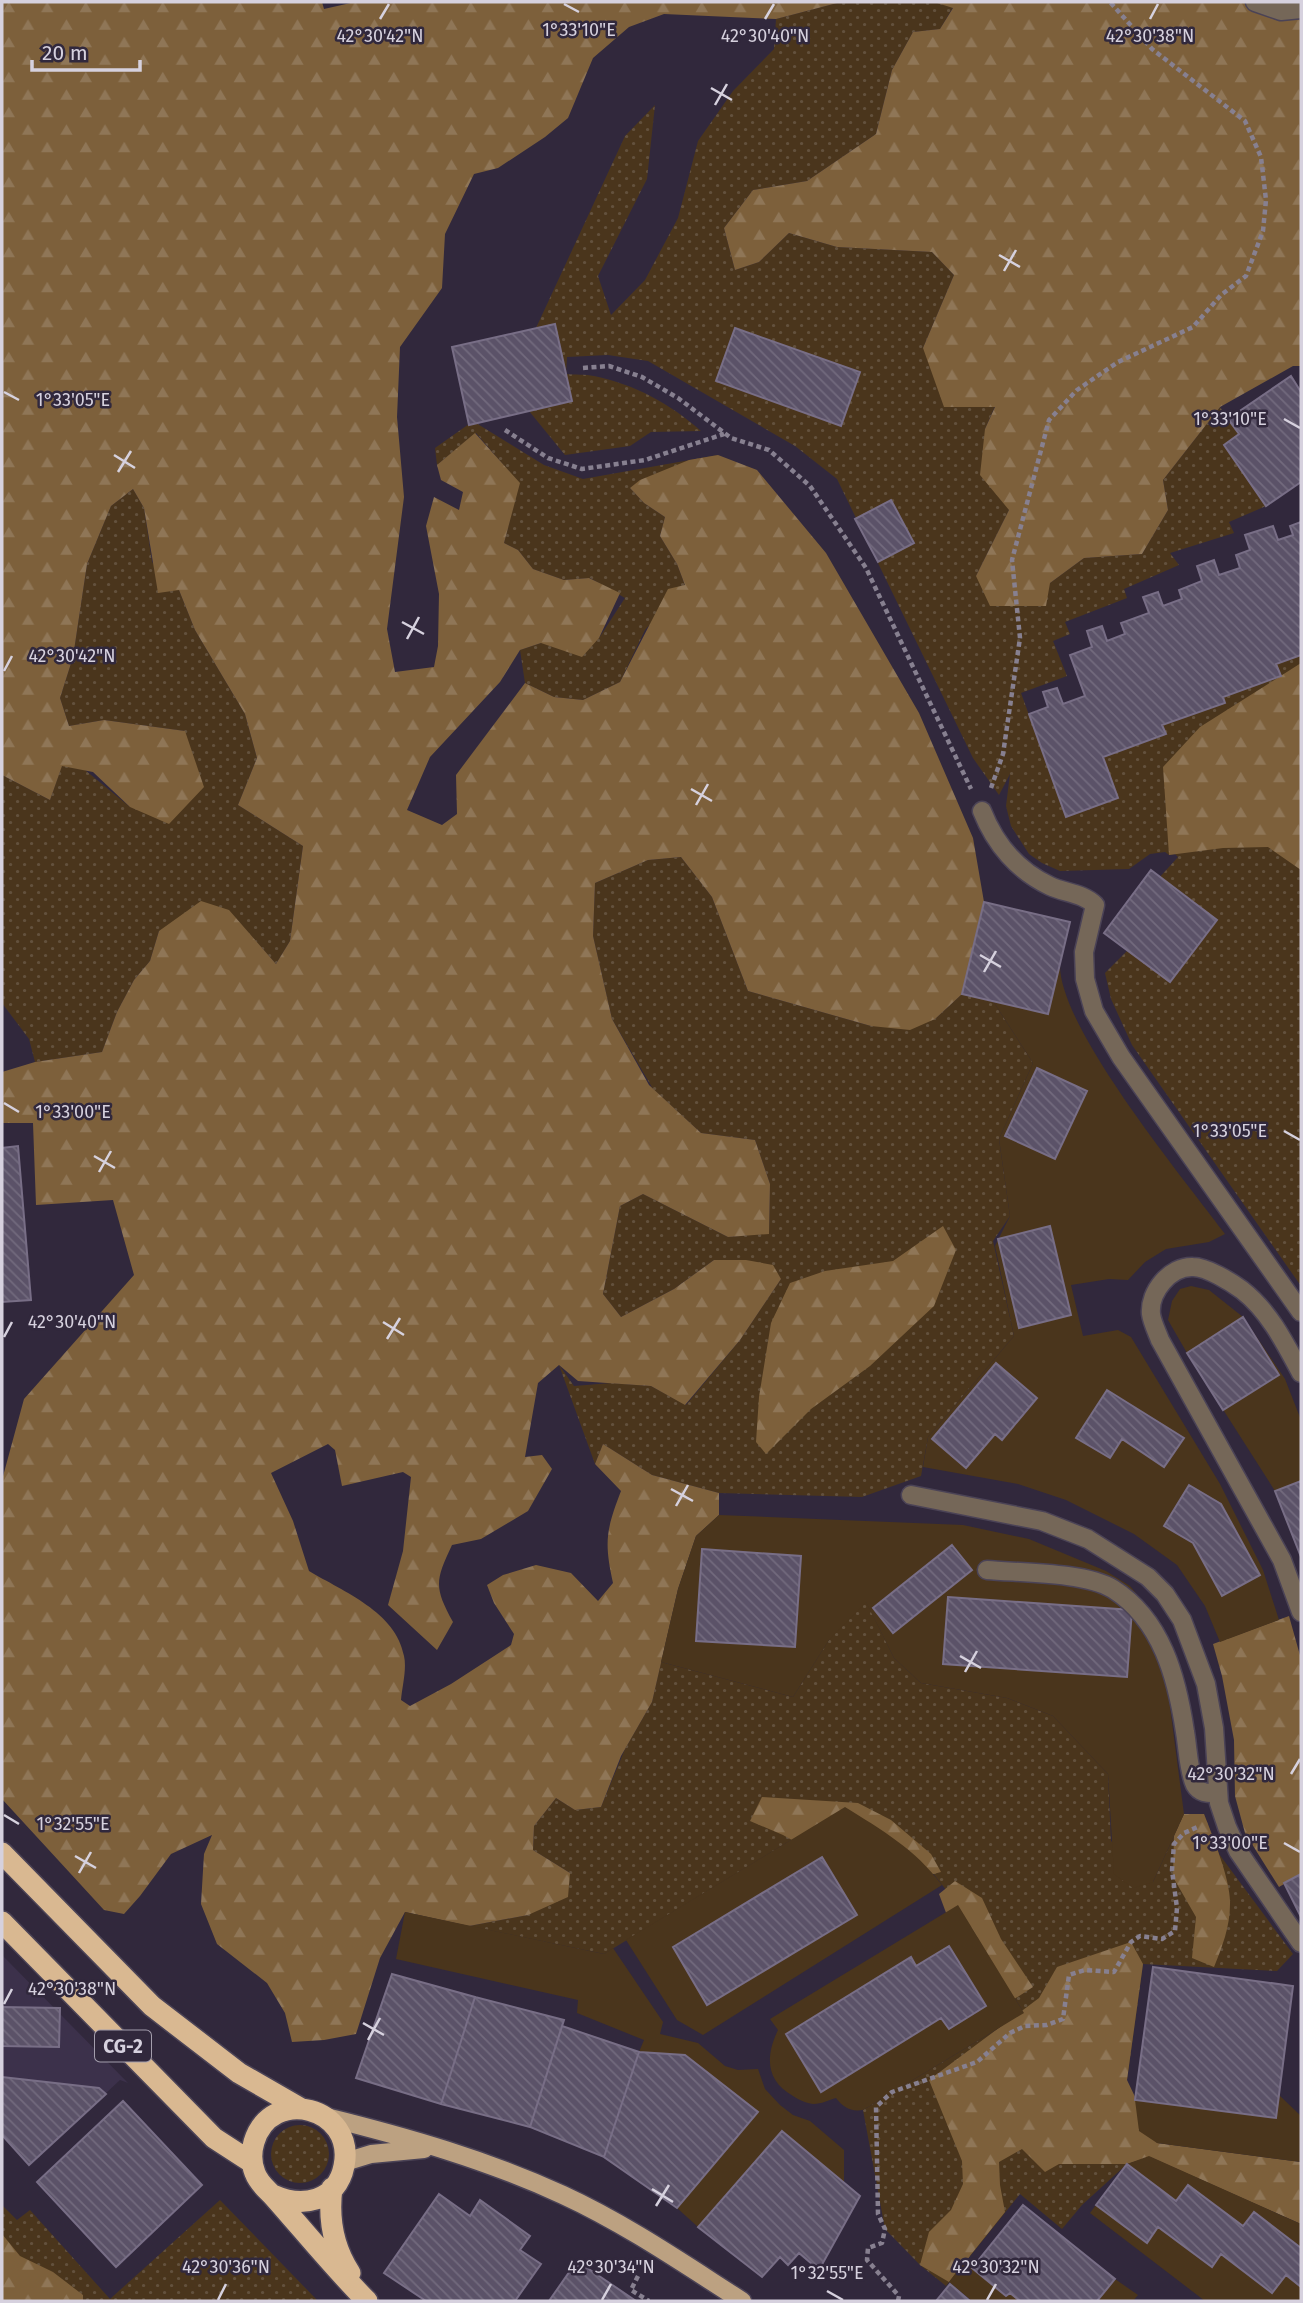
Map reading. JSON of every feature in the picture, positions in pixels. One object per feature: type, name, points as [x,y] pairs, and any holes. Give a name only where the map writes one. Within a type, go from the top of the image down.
[{"type":"highway","name":"CG-2","points":[[2,1853],[152,2006],[239,2073],[300,2108],[314,2110],[326,2117]]},
{"type":"highway","name":"CG-2","points":[[2,1922],[214,2138],[251,2162],[258,2181],[368,2301]]},
{"type":"highway","points":[[251,2162],[256,2135],[264,2124],[274,2115],[300,2108]]},
{"type":"highway","points":[[326,2117],[342,2137],[345,2162]]},
{"type":"highway","name":"CG-2","points":[[345,2162],[343,2171],[332,2189],[329,2210],[332,2234],[344,2265],[368,2301]]},
{"type":"highway","points":[[272,2195],[287,2202],[303,2203],[319,2198],[332,2189]]},
{"type":"main road","points":[[326,2117],[415,2140],[564,2196],[645,2239],[742,2301]]},
{"type":"main road","points":[[345,2162],[371,2154],[405,2149],[433,2149],[471,2159]]},
{"type":"street","points":[[1255,2],[1280,11],[1301,9]]},
{"type":"street","points":[[982,811],[989,829],[1006,853],[1028,873],[1051,887],[1088,898],[1095,905],[1084,952],[1085,979],[1094,1011],[1121,1057],[1301,1312]]},
{"type":"street","points":[[1301,1373],[1278,1329],[1243,1291],[1218,1275],[1193,1267],[1170,1274],[1155,1291],[1151,1314],[1160,1340],[1282,1560],[1301,1612]]},
{"type":"street","points":[[911,1495],[1042,1521],[1088,1539],[1148,1577],[1166,1594],[1182,1620],[1206,1684],[1213,1728],[1218,1793],[1225,1821],[1238,1851],[1301,1943]]},
{"type":"street","points":[[987,1570],[1090,1579],[1112,1588],[1132,1604],[1157,1633],[1173,1672],[1181,1700],[1196,1787],[1203,1792],[1218,1793]]},
{"type":"path","points":[[982,811],[1003,754],[1020,638],[1012,559],[1049,420],[1077,390],[1118,362],[1193,327],[1221,295],[1246,276],[1263,231],[1266,200],[1261,157],[1245,121],[1152,49],[1110,2]]},
{"type":"path","points":[[583,368],[609,366],[642,377],[678,398],[731,439],[769,450],[810,486],[866,568],[982,811]]},
{"type":"path","points":[[506,430],[548,458],[582,469],[645,460],[725,434]]},
{"type":"path","points":[[898,2301],[899,2296],[867,2260],[869,2248],[881,2243],[885,2229],[878,2214],[876,2108],[892,2092],[977,2062],[1010,2033],[1025,2026],[1047,2025],[1062,2019],[1069,1975],[1085,1970],[1114,1972],[1131,1942],[1140,1936],[1162,1938],[1175,1931],[1177,1908],[1172,1870],[1174,1844],[1184,1833],[1209,1822],[1225,1821]]},
{"type":"path","points":[[638,2276],[631,2290],[649,2301]]},
{"type":"shaded area","points":[[841,2],[934,2],[953,7],[940,29],[913,32],[892,70],[876,134],[807,181],[753,190],[724,228],[735,270],[759,262],[789,233],[837,247],[932,252],[954,275],[923,348],[995,406],[985,429],[1009,510],[976,576],[1050,583],[1084,558],[1142,554],[1168,510],[1163,480],[1220,407],[1239,434],[1224,445],[1266,506],[1229,522],[1234,533],[1170,553],[1179,565],[1124,589],[1127,598],[1065,622],[1070,634],[1053,641],[1067,676],[1021,693],[1066,816],[1117,798],[1103,757],[1165,735],[1162,725],[1225,703],[1223,697],[1280,675],[1276,664],[1301,655],[1301,1286],[1132,1045],[1111,999],[1105,973],[1127,951],[1170,982],[1217,920],[1158,879],[1178,857],[1175,854],[1150,854],[1129,869],[1060,871],[1029,854],[1011,826],[1006,806],[1010,774],[999,795],[973,758],[837,479],[795,446],[648,361],[608,355],[567,357],[566,374],[594,376],[638,390],[677,412],[701,431],[651,432],[630,446],[565,455],[529,411],[476,423],[544,465],[583,479],[718,455],[630,488],[644,503],[665,517],[660,536],[677,564],[685,585],[645,630],[620,682],[583,700],[554,697],[525,683],[520,650],[541,643],[599,638],[625,598],[590,578],[564,580],[533,569],[518,550],[504,543],[519,483],[476,433],[437,465],[435,448],[469,424],[452,347],[536,328],[625,136],[655,105],[647,179],[598,276],[611,315],[645,280],[678,218],[698,141],[733,91],[774,49],[776,19]]},
{"type":"shaded area","points":[[133,489],[144,508],[152,562],[179,590],[195,630],[245,714],[257,758],[238,805],[303,846],[290,941],[276,964],[229,911],[159,931],[150,961],[134,980],[117,1012],[102,1052],[35,1062],[29,1039],[2,1003],[2,775],[50,800],[62,765],[85,770],[130,807],[185,731],[104,720],[69,726],[60,698],[73,657],[87,564],[111,506]]},
{"type":"shaded area","points":[[681,857],[712,897],[748,991],[871,1026],[935,1019],[962,994],[993,1001],[1033,1063],[999,1139],[1010,1216],[993,1241],[1014,1336],[928,1437],[921,1476],[862,1497],[719,1493],[652,1475],[603,1444],[595,1464],[559,1365],[574,1386],[611,1383],[651,1386],[686,1405],[740,1340],[781,1279],[714,1260],[674,1289],[621,1317],[603,1294],[620,1206],[643,1194],[728,1237],[769,1233],[770,1184],[755,1140],[701,1133],[653,1089],[612,1019],[593,936],[595,883],[648,860]]},
{"type":"shaded area","points":[[984,902],[1070,922],[1060,964],[1065,991],[1079,1025],[1127,1102],[1225,1234],[1209,1242],[1166,1249],[1145,1262],[1128,1280],[1109,1279],[1071,1285],[1083,1336],[1118,1330],[1131,1337],[1220,1484],[1263,1570],[1279,1620],[1220,1642],[1205,1606],[1177,1565],[1134,1534],[1066,1500],[1018,1484],[923,1467],[928,1437],[1014,1336],[995,1246],[1010,1216],[999,1139],[1033,1063],[993,1001],[962,994]]},
{"type":"shaded area","points":[[1191,1286],[1209,1290],[1243,1317],[1285,1379],[1301,1420],[1301,1557],[1275,1491],[1168,1320],[1172,1301],[1180,1289]]},
{"type":"shaded area","points":[[719,1515],[963,1525],[1029,1539],[1106,1571],[1130,1586],[1158,1620],[1173,1654],[1166,1676],[1184,1814],[1153,1882],[1133,1888],[1114,1874],[1108,1774],[1053,1716],[1007,1698],[921,1683],[894,1658],[866,1602],[829,1640],[793,1697],[661,1662],[678,1589],[696,1536]]},
{"type":"shaded area","points":[[866,1601],[894,1658],[921,1683],[1007,1698],[1053,1716],[1108,1774],[1111,1841],[1153,1882],[1184,1814],[1204,1814],[1219,1854],[1293,1954],[1277,1971],[1143,1964],[1127,2080],[1060,2163],[1127,2164],[1082,2205],[1062,2229],[1020,2194],[946,2286],[920,2265],[885,2229],[863,2110],[1024,2013],[958,1905],[932,1872],[845,1807],[604,1954],[469,1926],[528,1915],[570,1873],[533,1850],[534,1826],[556,1798],[575,1810],[601,1807],[625,1749],[652,1702],[661,1662],[793,1697],[832,1635]]},
{"type":"shaded area","points":[[845,1807],[909,1851],[942,1885],[703,2035],[677,2020],[626,1940]]},
{"type":"shaded area","points":[[958,1905],[1024,2013],[863,2110],[847,2108],[836,2098],[809,2103],[784,2090],[777,2083],[770,2068],[771,2050],[778,2030],[770,2019]]},
{"type":"shaded area","points":[[405,1912],[604,1954],[613,1948],[663,2022],[660,2034],[698,2043],[725,2066],[738,2070],[758,2069],[765,2089],[780,2105],[793,2115],[810,2121],[844,2150],[844,2183],[782,2131],[698,2227],[677,2208],[758,2112],[685,2055],[639,2052],[644,2040],[577,2013],[578,2000],[396,1959]]},
{"type":"shaded area","points":[[2,1955],[128,2083],[120,2080],[29,2165],[2,2135]]},
{"type":"shaded area","points":[[1153,1967],[1293,1986],[1279,2095],[1301,2116],[1301,2162],[1157,2143],[1139,2131],[1135,2100]]},
{"type":"shaded area","points":[[294,2125],[306,2125],[321,2133],[329,2148],[329,2160],[321,2175],[306,2183],[294,2183],[279,2175],[271,2160],[271,2148],[279,2133]]},
{"type":"shaded area","points":[[1149,2156],[1301,2224],[1301,2248],[1254,2212],[1243,2226],[1189,2185],[1176,2201],[1127,2164]]},
{"type":"shaded area","points":[[220,2200],[318,2301],[2,2301],[2,2205],[17,2220],[30,2210],[110,2299]]},
{"type":"shaded area","points":[[1096,2205],[1146,2243],[1158,2227],[1208,2265],[1221,2254],[1272,2292],[1286,2275],[1301,2287],[1301,2301],[1205,2301],[1090,2213]]},
{"type":"shaded area","points":[[964,2262],[1006,2296],[1010,2293],[1020,2301],[972,2301],[949,2282]]},
{"type":"shaded area","points":[[1115,2279],[1138,2295],[1133,2301],[1097,2301]]},
{"type":"green space","points":[[2,2],[322,2],[324,9],[355,2],[841,2],[776,19],[664,14],[629,27],[593,58],[568,118],[498,168],[474,174],[445,234],[442,288],[400,347],[397,417],[404,497],[387,629],[395,672],[434,667],[438,646],[439,594],[426,526],[434,497],[459,510],[463,492],[441,480],[437,465],[475,433],[520,483],[504,543],[518,550],[533,569],[564,580],[589,578],[620,593],[599,638],[582,657],[541,643],[520,650],[500,682],[430,757],[407,810],[442,825],[457,814],[456,775],[525,683],[554,697],[583,700],[620,682],[668,589],[685,585],[677,564],[660,536],[665,517],[644,503],[630,488],[640,480],[689,460],[718,455],[757,470],[826,553],[919,713],[973,838],[984,902],[962,994],[935,1019],[910,1030],[871,1026],[748,991],[712,897],[681,857],[648,860],[595,883],[593,936],[612,1019],[649,1085],[701,1133],[755,1140],[770,1184],[769,1234],[728,1237],[643,1194],[620,1206],[603,1294],[621,1317],[674,1289],[714,1260],[746,1260],[773,1265],[781,1279],[740,1340],[685,1405],[651,1386],[578,1381],[559,1365],[538,1383],[525,1457],[542,1455],[552,1469],[528,1511],[481,1539],[452,1545],[442,1567],[439,1584],[442,1600],[453,1622],[437,1650],[388,1605],[403,1551],[411,1477],[403,1472],[342,1486],[335,1450],[328,1444],[271,1473],[293,1521],[309,1571],[367,1605],[391,1627],[405,1661],[401,1700],[410,1706],[451,1684],[511,1645],[514,1634],[494,1603],[487,1585],[503,1575],[536,1565],[571,1573],[598,1601],[613,1583],[608,1557],[608,1536],[621,1491],[595,1464],[603,1444],[652,1475],[719,1493],[719,1515],[696,1536],[678,1589],[652,1702],[621,1756],[601,1807],[575,1810],[556,1798],[534,1826],[533,1850],[570,1873],[568,1897],[528,1915],[469,1926],[405,1912],[380,1958],[356,2034],[324,2040],[292,2042],[285,2013],[267,1983],[217,1944],[201,1904],[204,1854],[212,1835],[171,1854],[124,1914],[104,1910],[2,1799],[2,1480],[24,1399],[134,1275],[113,1200],[36,1205],[33,1123],[2,1123],[2,1072],[35,1062],[102,1052],[117,1012],[134,980],[150,961],[159,931],[201,901],[229,910],[276,964],[290,941],[303,846],[238,805],[257,758],[245,714],[195,630],[179,590],[158,593],[144,508],[133,489],[111,506],[87,564],[73,657],[60,698],[69,726],[104,720],[185,731],[204,787],[169,824],[130,807],[93,772],[62,766],[50,800],[2,775]]},
{"type":"green space","points":[[934,2],[1301,2],[1301,366],[1293,366],[1220,407],[1163,480],[1168,510],[1142,554],[1084,558],[1050,583],[1046,606],[990,606],[976,576],[1009,510],[980,475],[985,429],[995,407],[944,407],[923,348],[954,275],[932,252],[837,247],[789,233],[759,262],[735,270],[724,228],[753,190],[807,181],[876,134],[892,70],[913,32],[940,29],[953,8]]},
{"type":"green space","points":[[1301,663],[1301,870],[1268,847],[1223,848],[1169,855],[1163,767],[1200,727]]},
{"type":"green space","points":[[943,1226],[956,1250],[934,1306],[870,1366],[811,1409],[766,1454],[756,1442],[759,1397],[771,1323],[790,1283],[825,1271],[893,1261]]},
{"type":"green space","points":[[1289,1616],[1301,1659],[1301,1874],[1279,1887],[1245,1833],[1235,1796],[1234,1740],[1213,1644]]},
{"type":"green space","points":[[762,1797],[858,1803],[891,1820],[931,1854],[941,1872],[922,1877],[822,1857],[783,1835],[750,1821]]},
{"type":"green space","points":[[1184,1814],[1204,1814],[1228,1883],[1229,1921],[1214,1967],[1192,1958],[1196,1917],[1173,1877],[1174,1836]]},
{"type":"green space","points":[[955,1881],[982,1898],[1001,1939],[1033,1987],[1008,2003],[951,1926],[939,1894]]},
{"type":"green space","points":[[1131,1942],[1143,1964],[1127,2080],[1157,2143],[1301,2162],[1301,2224],[1150,2157],[1127,2164],[1059,2164],[1045,2172],[1022,2149],[999,2162],[1005,2212],[949,2282],[920,2265],[929,2232],[951,2210],[963,2184],[962,2161],[929,2080],[1039,1998],[1057,1967]]},
{"type":"green space","points":[[2,2234],[20,2256],[53,2272],[83,2295],[83,2301],[2,2301]]},
{"type":"building","points":[[555,324],[572,401],[469,425],[452,347]]},
{"type":"building","points":[[735,328],[860,372],[841,426],[716,381]]},
{"type":"building","points":[[1291,376],[1301,392],[1301,482],[1266,506],[1224,445],[1239,434],[1228,419]]},
{"type":"building","points":[[891,500],[914,543],[878,562],[855,519]]},
{"type":"building","points":[[1301,522],[1301,655],[1276,664],[1281,676],[1223,697],[1225,703],[1162,725],[1166,734],[1103,757],[1118,798],[1066,817],[1029,714],[1048,707],[1043,692],[1057,688],[1063,704],[1085,696],[1070,655],[1092,647],[1087,631],[1102,626],[1107,641],[1125,634],[1121,623],[1149,613],[1143,597],[1158,592],[1163,606],[1182,599],[1179,590],[1202,581],[1197,566],[1214,560],[1219,575],[1240,568],[1236,555],[1250,550],[1245,535],[1273,526],[1278,540],[1293,535],[1290,526]]},
{"type":"building","points":[[1151,870],[1217,920],[1170,982],[1104,933]]},
{"type":"building","points":[[984,902],[1070,922],[1048,1014],[962,994]]},
{"type":"building","points":[[1037,1068],[1087,1091],[1055,1159],[1005,1136]]},
{"type":"building","points":[[18,1146],[31,1300],[2,1302],[2,1148]]},
{"type":"building","points":[[1050,1226],[1071,1315],[1019,1328],[998,1239]]},
{"type":"building","points":[[1243,1317],[1279,1375],[1223,1410],[1187,1353]]},
{"type":"building","points":[[996,1363],[1037,1398],[1002,1440],[995,1434],[966,1468],[932,1439]]},
{"type":"building","points":[[1107,1390],[1184,1438],[1164,1467],[1122,1439],[1110,1458],[1076,1438]]},
{"type":"building","points":[[1301,1481],[1301,1557],[1275,1491]]},
{"type":"building","points":[[1189,1485],[1221,1504],[1260,1575],[1222,1596],[1193,1543],[1164,1526]]},
{"type":"building","points":[[952,1545],[972,1570],[893,1633],[873,1608]]},
{"type":"building","points":[[702,1549],[801,1556],[795,1647],[696,1641]]},
{"type":"building","points":[[948,1597],[1132,1610],[1127,1677],[943,1664]]},
{"type":"building","points":[[822,1857],[857,1915],[707,2005],[673,1947]]},
{"type":"building","points":[[1301,1874],[1301,1917],[1284,1883]]},
{"type":"building","points":[[949,1946],[986,2006],[949,2029],[941,2018],[821,2092],[786,2034],[911,1957],[916,1966]]},
{"type":"building","points":[[1153,1967],[1293,1986],[1276,2118],[1135,2100]]},
{"type":"building","points":[[392,1974],[475,1997],[441,2104],[356,2078]]},
{"type":"building","points":[[475,1997],[564,2020],[530,2127],[441,2104]]},
{"type":"building","points":[[2,2007],[60,2008],[59,2047],[2,2046]]},
{"type":"building","points":[[562,2026],[639,2052],[604,2157],[530,2127]]},
{"type":"building","points":[[639,2052],[685,2055],[758,2112],[677,2208],[604,2157]]},
{"type":"building","points":[[2,2077],[99,2088],[106,2094],[29,2165],[2,2135]]},
{"type":"building","points":[[123,2101],[202,2185],[116,2267],[37,2182]]},
{"type":"building","points":[[782,2131],[860,2196],[819,2270],[799,2253],[788,2265],[780,2257],[762,2277],[698,2227]]},
{"type":"building","points":[[1127,2164],[1176,2201],[1188,2185],[1243,2226],[1254,2212],[1301,2248],[1301,2287],[1286,2275],[1272,2293],[1221,2254],[1212,2267],[1158,2227],[1147,2243],[1096,2205]]},
{"type":"building","points":[[439,2194],[470,2216],[480,2200],[530,2236],[520,2250],[541,2264],[515,2301],[426,2301],[384,2273]]},
{"type":"building","points":[[1023,2205],[1115,2279],[1097,2301],[1020,2301],[1010,2293],[1006,2296],[972,2268]]},
{"type":"building","points":[[577,2261],[636,2301],[549,2301]]},
{"type":"building","points":[[950,2284],[970,2301],[936,2301]]}]
